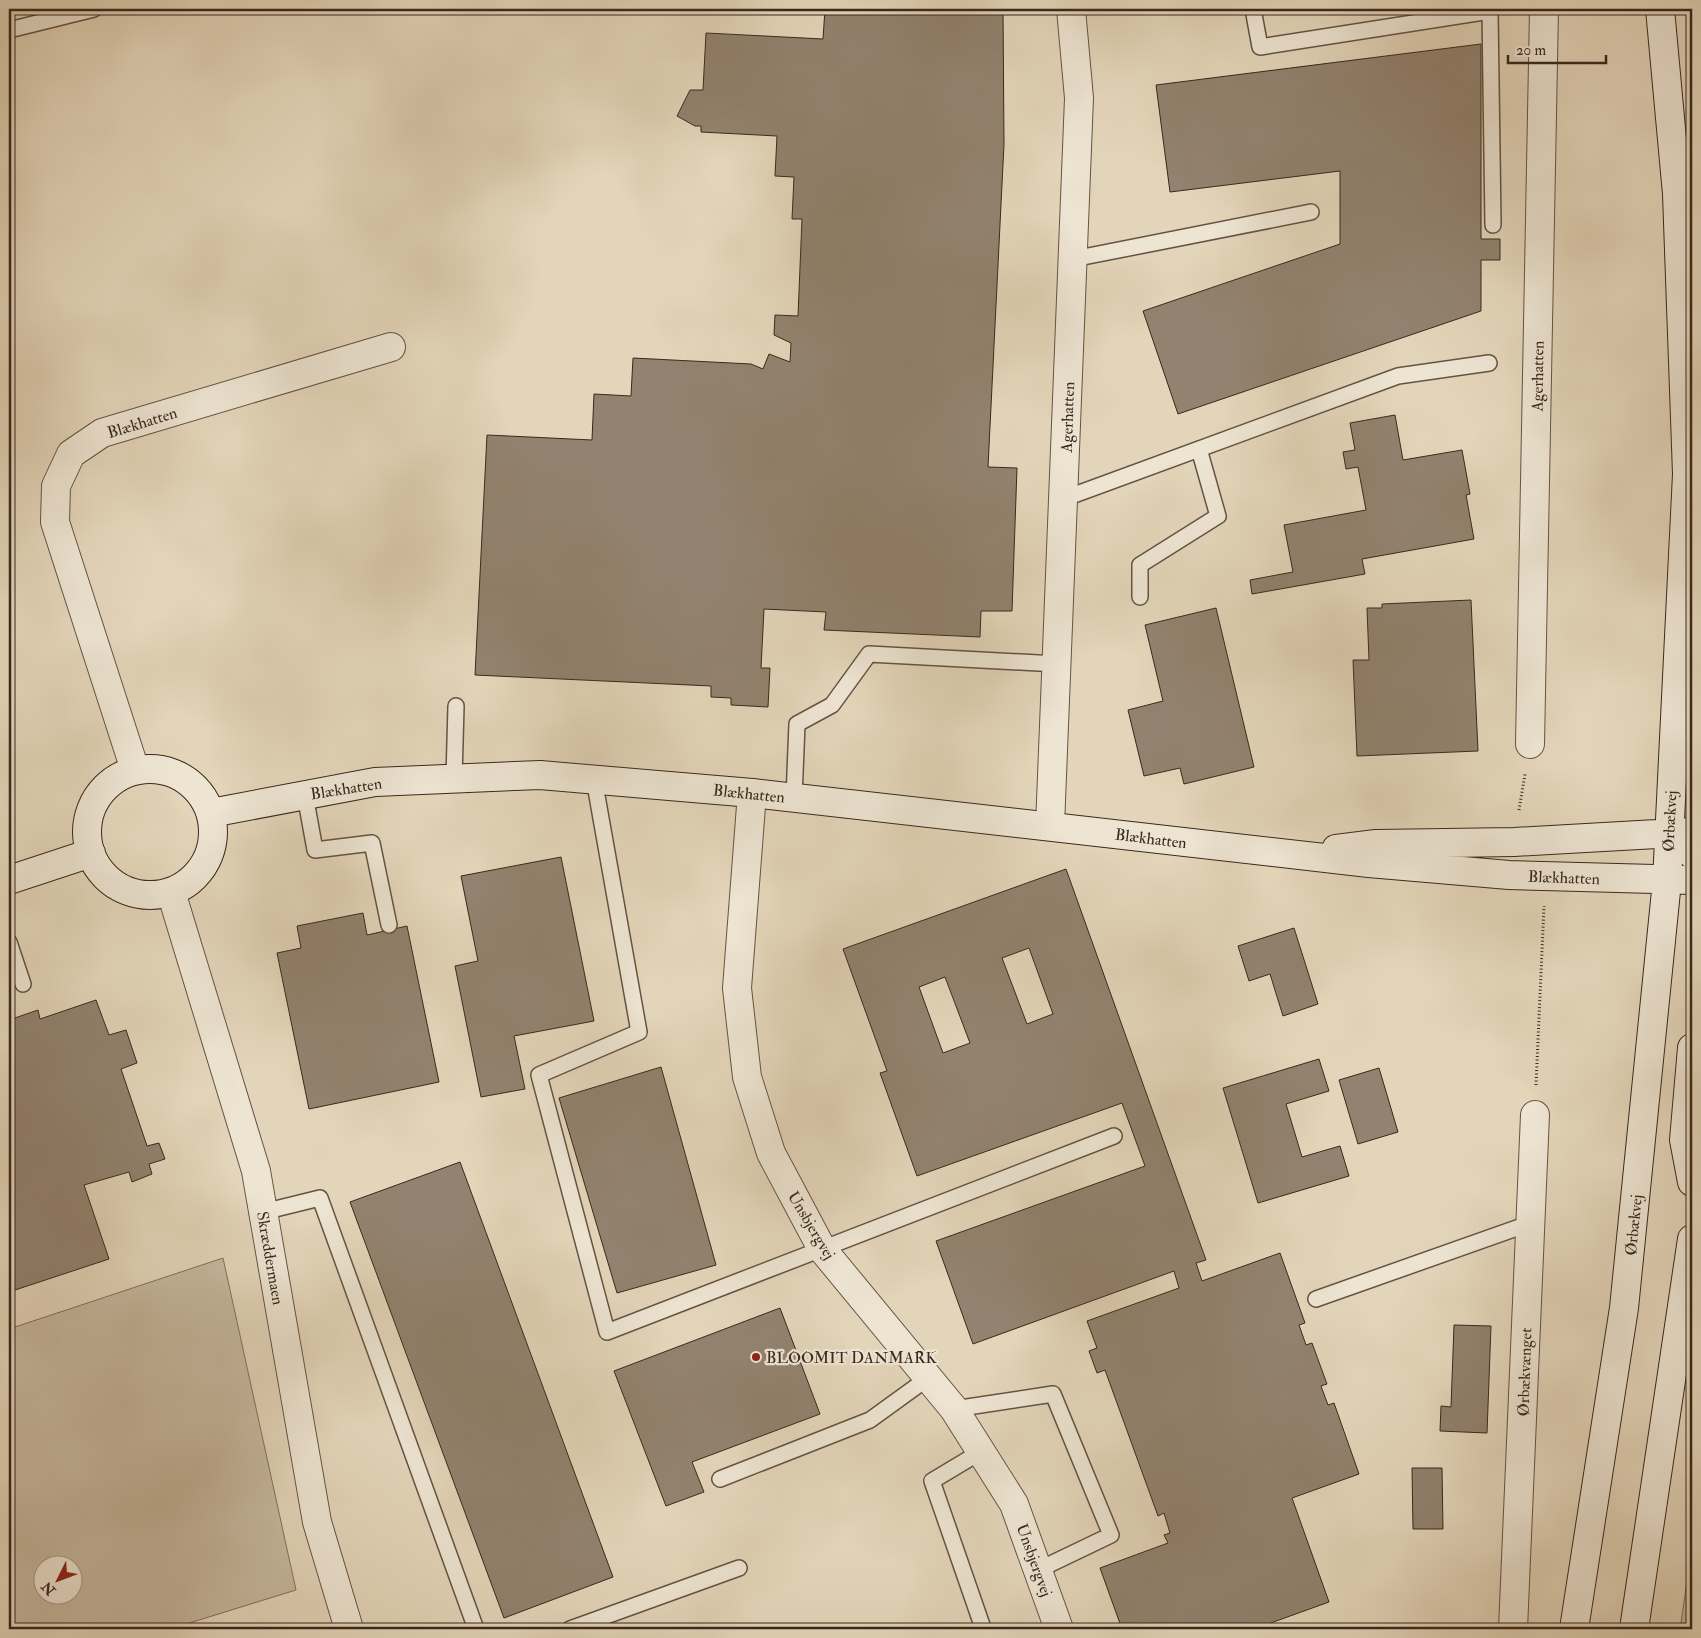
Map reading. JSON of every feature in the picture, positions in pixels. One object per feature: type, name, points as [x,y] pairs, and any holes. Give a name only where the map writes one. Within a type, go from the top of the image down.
[{"type":"street","name":"Agerhatten","points":[[1050,826],[1079,98],[1071,9]]},
{"type":"street","name":"Agerhatten","points":[[1530,744],[1544,9]]},
{"type":"street","name":"Ørbækvej","points":[[1574,1629],[1624,1308],[1679,880],[1690,480],[1676,194],[1660,9]]},
{"type":"street","name":"Blækhatten","points":[[135,770],[55,522],[56,486],[71,454],[102,434],[392,347]]},
{"type":"street","points":[[154,769],[172,772],[189,782],[202,796],[211,813],[214,832],[210,851],[202,869],[188,883],[171,892],[151,895],[132,892],[115,884],[100,870],[91,853],[87,833],[90,812],[105,789],[116,779],[135,770],[154,769]]},
{"type":"street","name":"Blækhatten","points":[[211,813],[375,782],[540,774],[752,793],[1288,854],[1491,874],[1679,880]]},
{"type":"street","name":"Unsbjergvej","points":[[752,793],[737,988],[747,1076],[771,1153],[822,1249],[954,1409],[1014,1504],[1060,1629]]},
{"type":"street","name":"Blækhatten","points":[[1288,854],[1376,844],[1514,842],[1680,833]]},
{"type":"street","points":[[1680,833],[1692,854]]},
{"type":"street","points":[[9,880],[91,853]]},
{"type":"street","name":"Skræddermaen","points":[[171,892],[256,1172],[317,1522],[349,1629]]},
{"type":"street","points":[[1692,1048],[1684,1140],[1692,1182]]},
{"type":"street","name":"Ørbækvænget","points":[[1513,1629],[1535,1116]]},
{"type":"street","points":[[1634,1629],[1692,1239]]},
{"type":"lane","points":[[9,30],[94,9]]},
{"type":"lane","points":[[1252,9],[1260,47],[1490,11],[1493,225]]},
{"type":"lane","points":[[1072,259],[1311,212]]},
{"type":"lane","points":[[1064,499],[1398,376],[1489,363]]},
{"type":"lane","points":[[1140,597],[1140,565],[1218,516],[1199,449]]},
{"type":"lane","points":[[794,798],[797,724],[832,706],[869,654],[1057,664]]},
{"type":"lane","points":[[454,778],[456,706]]},
{"type":"lane","points":[[594,779],[639,1032],[539,1075],[607,1332],[1114,1136]]},
{"type":"lane","points":[[305,795],[315,850],[372,843],[388,925]]},
{"type":"lane","points":[[9,942],[23,984]]},
{"type":"lane","points":[[263,1212],[320,1198],[476,1629]]},
{"type":"lane","points":[[1316,1299],[1531,1223]]},
{"type":"lane","points":[[720,1479],[870,1420],[928,1378]]},
{"type":"lane","points":[[954,1409],[1053,1394],[1111,1535],[1038,1570]]},
{"type":"lane","points":[[982,1452],[932,1481],[983,1628]]},
{"type":"lane","points":[[570,1629],[739,1568]]},
{"type":"path","points":[[1535,1116],[1545,876]]},
{"type":"shaded area","points":[[223,1258],[296,1590],[170,1629],[9,1629],[9,1329]]},
{"type":"shaded area","points":[[1692,1547],[1692,1629],[1680,1629]]},
{"type":"building","points":[[825,9],[1003,9],[1004,144],[988,467],[1017,468],[1012,611],[981,611],[980,637],[824,630],[826,612],[764,609],[761,668],[770,668],[768,707],[731,705],[731,698],[711,697],[711,686],[475,675],[487,435],[592,440],[594,394],[631,396],[633,358],[751,364],[763,369],[769,354],[790,362],[791,343],[774,335],[775,315],[798,316],[802,219],[792,219],[794,177],[775,176],[777,136],[701,132],[701,126],[695,126],[677,116],[690,90],[703,90],[706,33],[823,39]]},
{"type":"building","points":[[1481,44],[1481,239],[1500,239],[1500,260],[1481,260],[1481,311],[1178,414],[1143,311],[1340,244],[1340,171],[1170,192],[1156,85]]},
{"type":"building","points":[[1395,415],[1403,460],[1462,450],[1470,494],[1466,495],[1474,539],[1362,559],[1365,574],[1252,594],[1250,580],[1293,572],[1284,525],[1366,510],[1358,467],[1346,469],[1343,452],[1355,450],[1350,423]]},
{"type":"building","points":[[1471,600],[1478,751],[1357,756],[1353,660],[1369,660],[1367,608],[1382,608],[1382,604]]},
{"type":"building","points":[[1216,608],[1254,767],[1184,784],[1180,768],[1144,776],[1128,710],[1163,701],[1145,625]]},
{"type":"building","points":[[561,857],[594,1021],[514,1036],[525,1089],[481,1097],[455,966],[478,961],[461,876]]},
{"type":"building","points":[[1066,869],[1206,1260],[1196,1263],[1202,1281],[1280,1253],[1305,1323],[1299,1325],[1306,1345],[1312,1343],[1327,1384],[1321,1386],[1328,1405],[1334,1403],[1359,1474],[1292,1498],[1329,1602],[1254,1629],[1122,1629],[1100,1568],[1168,1543],[1164,1535],[1170,1533],[1164,1513],[1158,1516],[1105,1370],[1097,1373],[1089,1351],[1097,1348],[1087,1321],[1179,1288],[1174,1271],[973,1344],[936,1241],[1145,1166],[1122,1103],[917,1176],[880,1073],[887,1071],[843,949]],"holes":[[[1029,948],[1053,1014],[1027,1024],[1002,958]],[[945,977],[970,1043],[943,1053],[919,987]]]},
{"type":"building","points":[[363,913],[367,935],[407,926],[439,1082],[309,1109],[277,953],[301,948],[297,926]]},
{"type":"building","points":[[1294,928],[1318,1004],[1283,1016],[1270,974],[1249,981],[1238,946]]},
{"type":"building","points":[[96,1000],[109,1035],[126,1030],[137,1063],[121,1069],[147,1146],[159,1143],[165,1159],[149,1164],[152,1174],[132,1182],[129,1172],[84,1185],[109,1259],[9,1292],[9,1030],[12,1029],[9,1020],[38,1010],[40,1019]]},
{"type":"building","points":[[1319,1059],[1329,1091],[1286,1104],[1302,1157],[1340,1146],[1349,1176],[1258,1203],[1223,1088]]},
{"type":"building","points":[[661,1067],[716,1265],[617,1293],[559,1098]]},
{"type":"building","points":[[1379,1068],[1398,1132],[1358,1144],[1339,1080]]},
{"type":"building","points":[[460,1162],[613,1577],[504,1618],[350,1202]]},
{"type":"building","points":[[780,1308],[820,1414],[692,1462],[704,1492],[666,1506],[614,1371]]},
{"type":"building","points":[[1454,1325],[1491,1326],[1487,1433],[1440,1431],[1441,1406],[1451,1407]]},
{"type":"building","points":[[1412,1468],[1442,1468],[1443,1529],[1413,1529]]},
{"type":"place","name":"BLOOMIT DANMARK","points":[[756,1357]]}]
